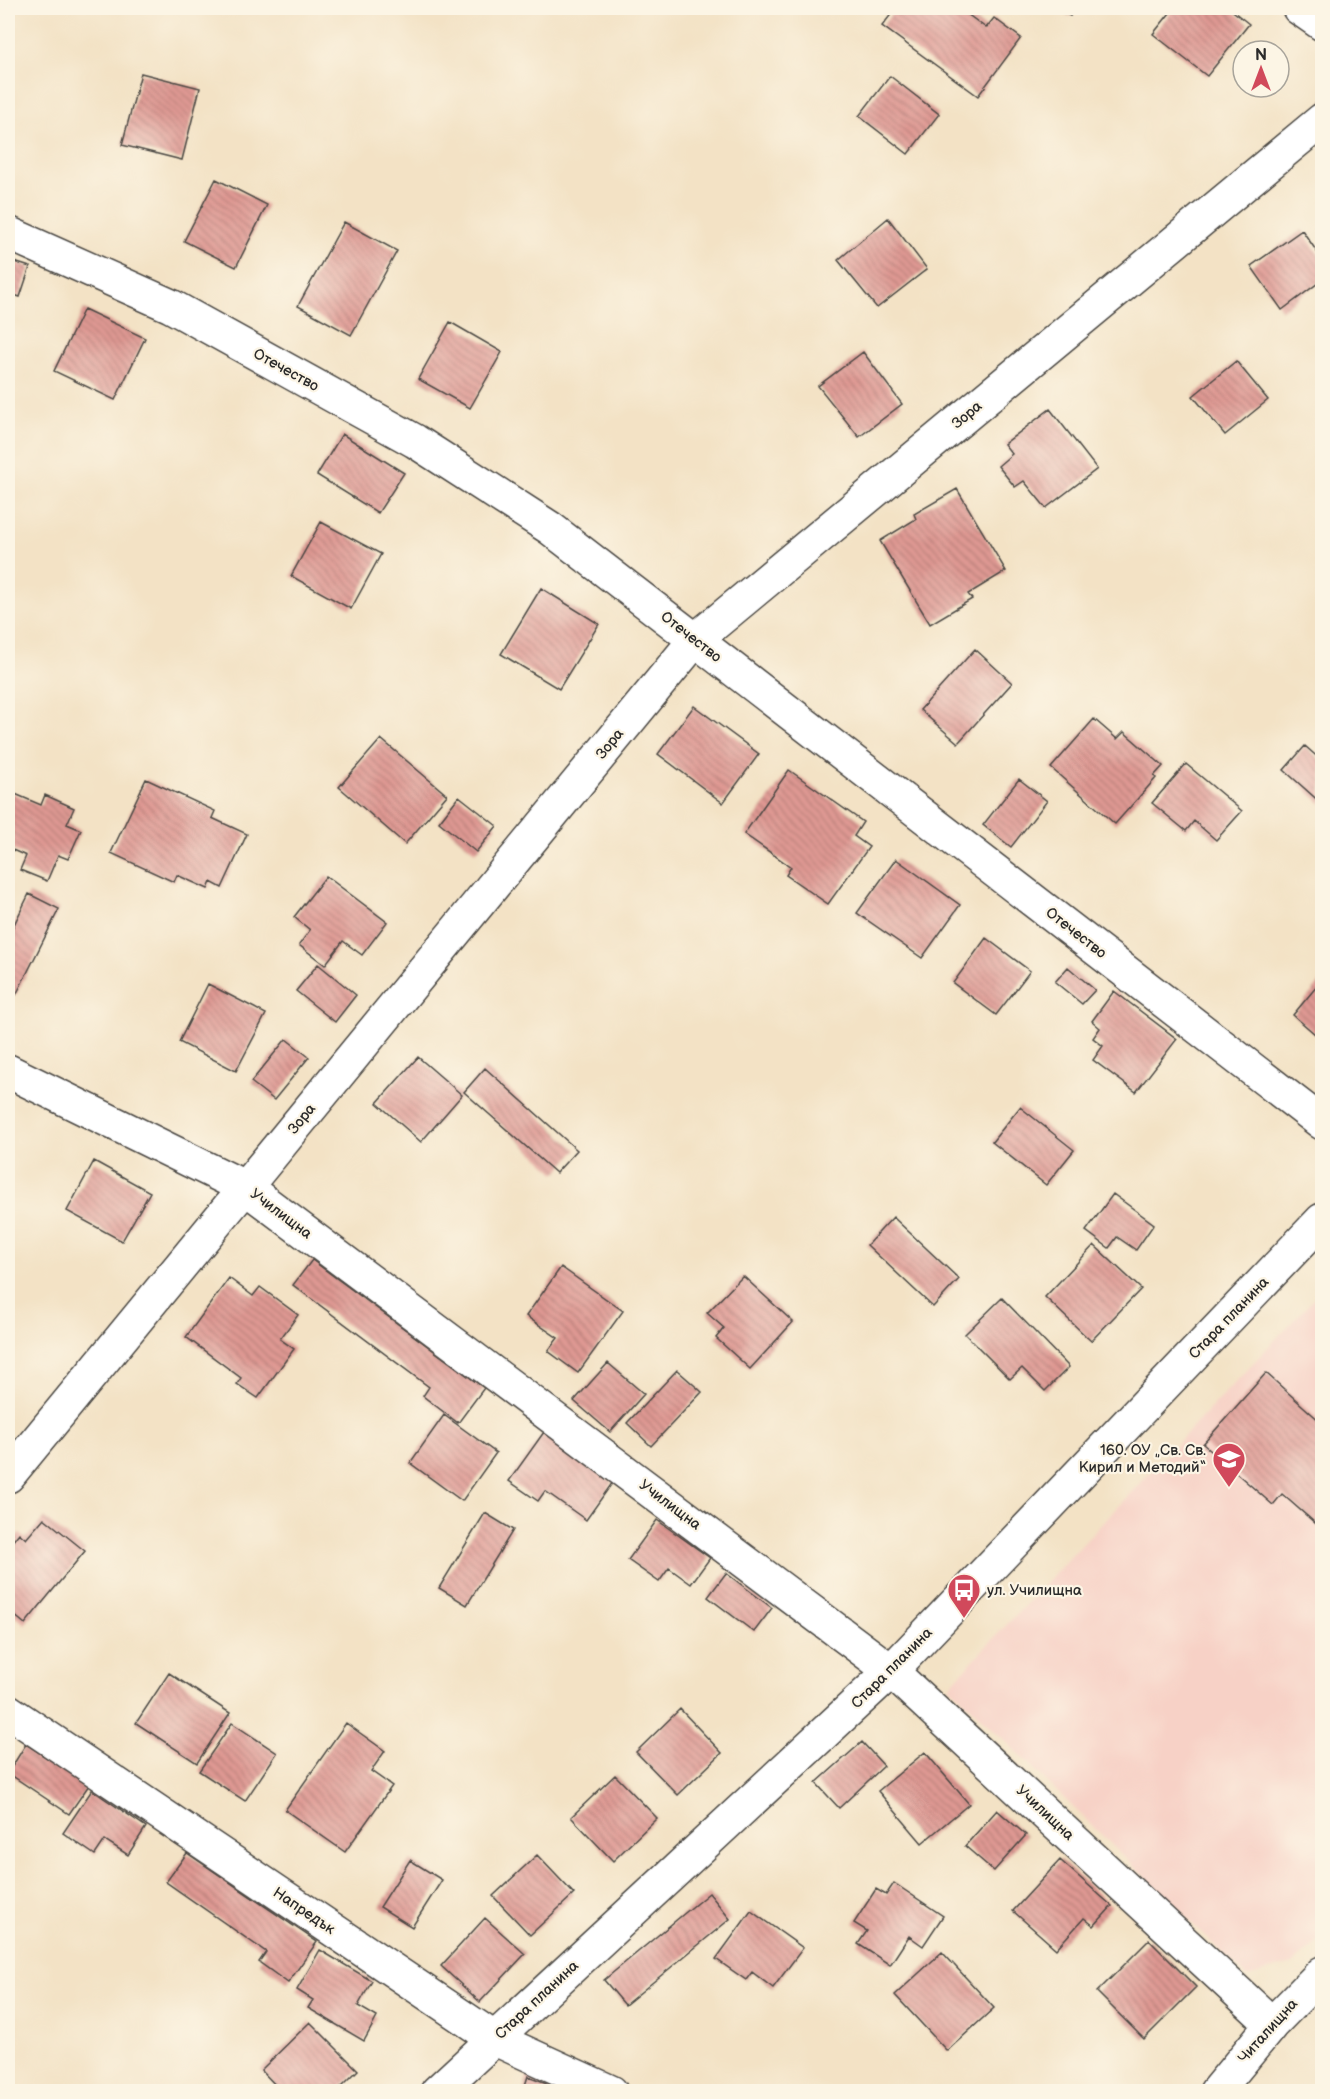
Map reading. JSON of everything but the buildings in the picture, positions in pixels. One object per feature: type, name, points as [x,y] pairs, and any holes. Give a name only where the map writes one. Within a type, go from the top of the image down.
[{"type":"street","points":[[1299,8],[1323,24]]},
{"type":"street","name":"Зора","points":[[8,1476],[695,640],[1323,120]]},
{"type":"street","name":"Отечество","points":[[8,233],[171,306],[415,441],[550,528],[1323,1123]]},
{"type":"street","name":"Училищна","points":[[8,1071],[246,1188],[891,1671],[1272,2024]]},
{"type":"street","name":"Стара планина","points":[[437,2091],[891,1671],[1323,1220]]},
{"type":"street","name":"Напредък","points":[[8,1711],[495,2039],[611,2091]]},
{"type":"street","name":"Читалищна","points":[[1216,2091],[1272,2024],[1323,1973]]},
{"type":"shaded area","name":"160. ОУ „Св. Св. Кирил и Методий“","points":[[1322,1290],[1322,1938],[1293,1964],[1247,1977],[949,1686]]},
{"type":"place","name":"160. ОУ „Св. Св. Кирил и Методий“","points":[[1229,1488]]},
{"type":"place","name":"ул. Училищна","points":[[964,1619]]}]
